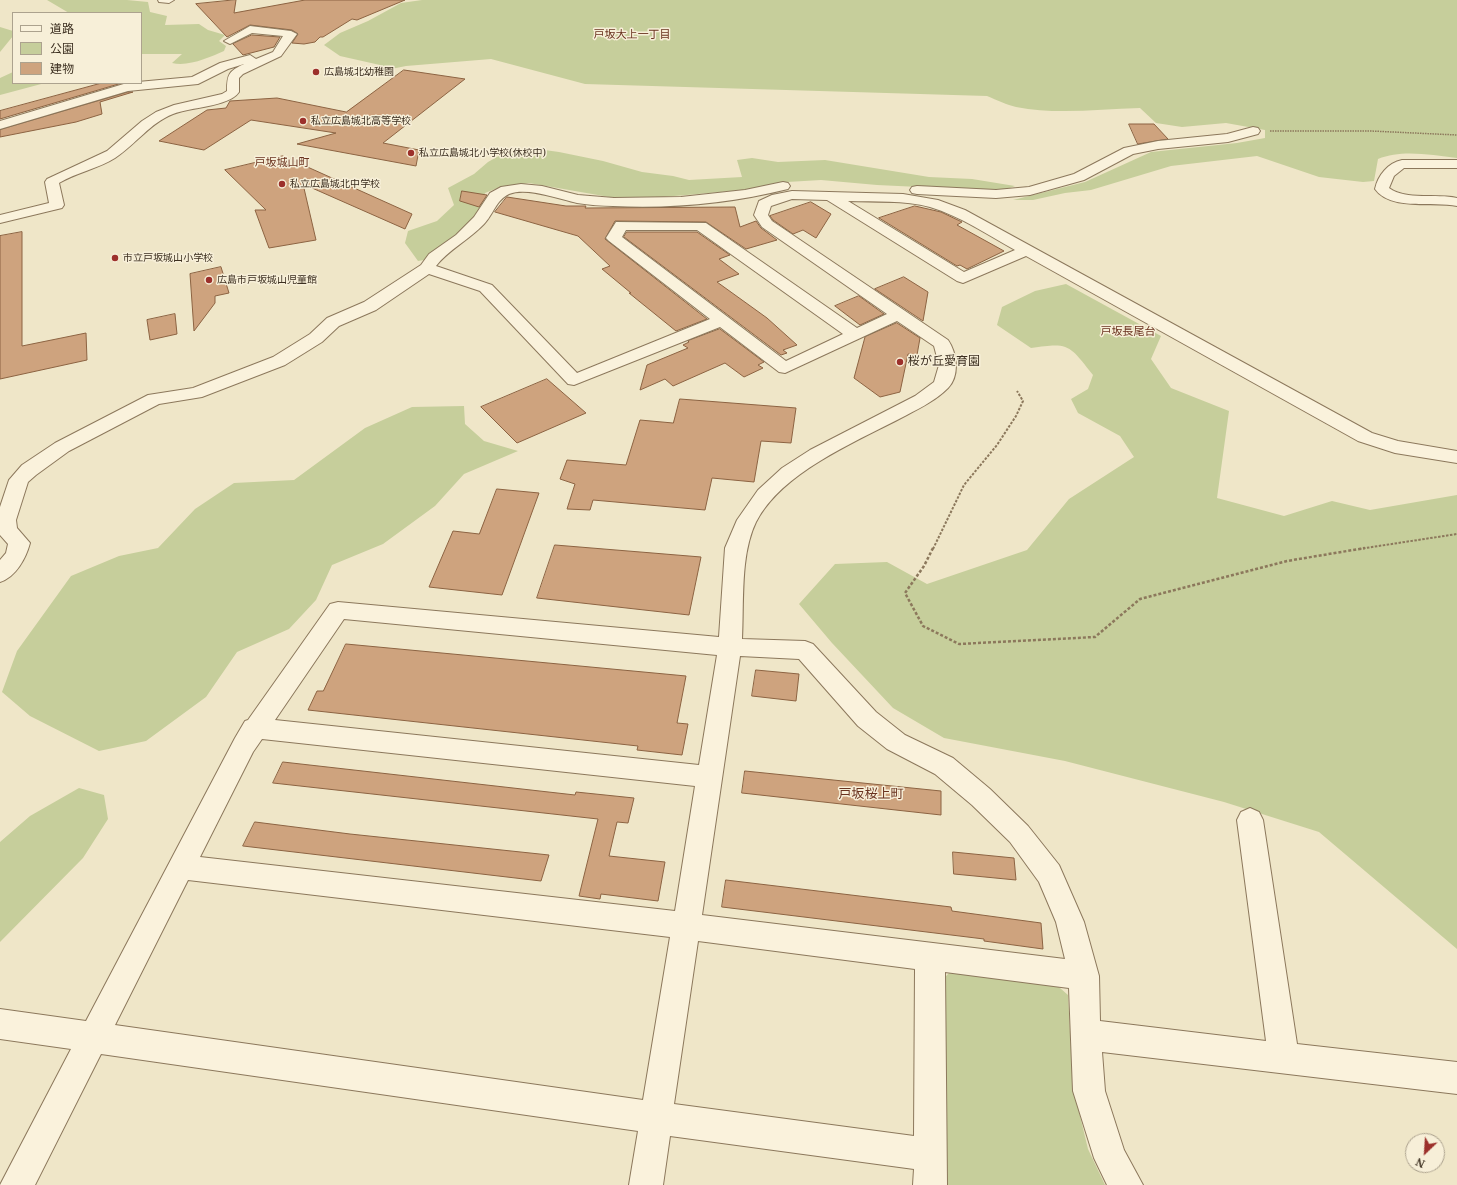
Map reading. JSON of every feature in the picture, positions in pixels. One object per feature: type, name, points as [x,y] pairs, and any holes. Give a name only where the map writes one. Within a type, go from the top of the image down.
[{"type":"street","points":[[163,0],[169,0]]},
{"type":"street","points":[[0,219],[56,206],[52,182],[59,177],[91,166],[112,154],[153,119],[168,111],[226,97],[233,92],[233,77],[239,71],[277,54],[291,34],[250,29],[230,41]]},
{"type":"street","points":[[0,125],[127,87],[194,81],[205,77],[224,66],[266,55],[277,54]]},
{"type":"street","points":[[0,487],[19,480],[29,470],[62,447],[154,399],[196,393],[254,372],[279,360],[316,338],[333,322],[370,306],[427,268],[434,257],[461,238],[480,220],[495,196],[506,190],[521,188],[542,190],[578,199],[614,202],[681,201],[745,194],[780,187],[808,185],[996,194],[1030,191],[1079,177],[1129,151],[1158,145],[1228,138],[1253,131]]},
{"type":"street","points":[[1457,164],[1402,164],[1395,166],[1382,183],[1382,189],[1386,193],[1404,198],[1434,198],[1457,202]]},
{"type":"street","points":[[960,212],[973,193]]},
{"type":"street","points":[[646,1185],[730,648],[736,548],[747,520],[765,495],[789,473],[817,454],[921,400],[942,384],[948,365],[942,344],[767,224],[761,215],[764,204],[777,198],[792,195],[903,198],[933,203],[960,212],[1365,437],[1394,447],[1457,457]]},
{"type":"street","points":[[829,195],[963,278],[1027,250]]},
{"type":"street","points":[[856,335],[700,226],[621,224],[614,238],[785,368],[856,335],[899,314]]},
{"type":"street","points":[[427,268],[486,288],[574,380],[722,320]]},
{"type":"street","points":[[0,574],[16,555],[19,543],[7,530],[6,520],[19,480]]},
{"type":"street","points":[[17,1185],[92,1037],[182,868],[254,728],[338,610],[730,648],[805,650],[868,719],[896,742],[944,766],[981,797],[1019,834],[1049,874],[1070,922],[1084,976],[1085,1035],[1090,1091],[1110,1158],[1126,1185]]},
{"type":"street","points":[[254,728],[709,777]]},
{"type":"street","points":[[1250,820],[1284,1058]]},
{"type":"street","points":[[182,868],[686,926],[1084,976]]},
{"type":"street","points":[[0,1024],[657,1118],[930,1170],[930,957]]},
{"type":"street","points":[[1085,1035],[1457,1078]]},
{"type":"path","points":[[1253,131],[1371,131],[1457,136]]},
{"type":"path","points":[[1017,391],[1023,401],[1016,416],[997,445],[964,485],[924,566],[905,592],[923,626],[959,644],[1095,637],[1140,599],[1287,561],[1422,538],[1457,534]]},
{"type":"green space","points":[[47,0],[127,0],[148,2],[150,12],[167,16],[165,25],[199,24],[208,30],[225,35],[219,41],[226,46],[224,51],[199,61],[185,64],[172,63],[182,54],[142,54],[142,12],[67,12]]},
{"type":"green space","points":[[422,0],[1457,0],[1457,158],[1407,153],[1387,156],[1378,159],[1374,181],[1363,182],[1319,177],[1257,156],[1171,166],[1091,190],[1065,193],[1033,200],[1013,200],[1085,182],[1151,152],[1237,143],[1265,138],[1265,130],[1226,123],[1182,127],[1156,123],[1140,108],[1047,111],[1013,106],[987,96],[585,84],[491,59],[406,66],[386,70],[380,65],[340,56],[324,45],[340,33],[368,21],[401,3]]},
{"type":"green space","points":[[0,27],[12,31],[12,37],[0,52]]},
{"type":"green space","points":[[12,72],[12,84],[41,84],[0,95],[0,78]]},
{"type":"green space","points":[[530,148],[559,152],[603,161],[642,172],[673,176],[689,180],[742,177],[737,160],[752,158],[778,162],[825,160],[929,177],[972,179],[1015,186],[1007,189],[983,190],[877,185],[821,180],[787,182],[744,190],[651,198],[615,198],[529,183],[500,187],[485,193],[481,209],[464,230],[430,259],[418,261],[405,243],[408,231],[437,221],[454,205],[448,188],[474,174],[488,162],[504,153]]},
{"type":"green space","points":[[1066,284],[1161,336],[1151,359],[1171,388],[1229,411],[1217,498],[1284,516],[1332,501],[1370,510],[1457,495],[1457,949],[1319,832],[1224,802],[1065,761],[944,738],[893,708],[832,643],[799,604],[835,564],[887,562],[927,584],[1027,550],[1069,499],[1134,457],[1120,436],[1078,413],[1071,399],[1088,389],[1093,375],[1079,357],[1068,348],[1061,346],[1054,345],[1031,348],[997,325],[1002,307],[1035,291]]},
{"type":"green space","points":[[464,406],[465,424],[484,441],[518,451],[464,474],[435,506],[383,544],[332,565],[316,600],[289,629],[237,652],[206,697],[146,741],[99,751],[30,716],[2,692],[17,651],[71,576],[119,556],[158,548],[195,509],[234,483],[294,480],[365,428],[412,407]]},
{"type":"green space","points":[[79,788],[104,795],[108,819],[83,858],[0,942],[0,842],[30,816]]},
{"type":"green space","points":[[954,968],[1052,981],[1068,995],[1073,1087],[1088,1149],[1105,1185],[943,1185],[941,981]]},
{"type":"building","points":[[236,0],[234,13],[305,0],[405,0],[357,20],[352,19],[323,37],[320,37],[315,42],[304,44],[292,43],[298,34],[292,30],[250,25],[227,37],[196,4]]},
{"type":"building","points":[[252,35],[280,37],[274,47],[243,55],[233,44]]},
{"type":"building","points":[[404,70],[465,79],[383,143],[419,150],[416,166],[297,144],[336,133],[251,120],[204,150],[159,141],[207,110],[226,108],[230,101],[277,98],[346,112]]},
{"type":"building","points":[[98,84],[119,84],[0,119],[0,111]]},
{"type":"building","points":[[128,92],[133,92],[100,102],[102,114],[76,122],[0,137],[0,130]]},
{"type":"building","points":[[1129,124],[1154,124],[1168,139],[1138,144]]},
{"type":"building","points":[[283,156],[412,214],[405,229],[303,184],[316,240],[269,248],[255,210],[266,210],[225,170]]},
{"type":"building","points":[[462,191],[487,195],[479,207],[460,201]]},
{"type":"building","points":[[507,197],[566,206],[586,206],[585,208],[735,207],[740,227],[756,221],[761,228],[777,240],[746,249],[706,222],[615,221],[605,239],[707,319],[676,331],[602,269],[610,266],[578,236],[495,212]]},
{"type":"building","points":[[811,202],[831,214],[816,238],[803,230],[793,234],[773,220],[770,216]]},
{"type":"building","points":[[915,206],[941,212],[962,222],[957,225],[1004,251],[967,269],[960,265],[957,266],[879,218]]},
{"type":"building","points":[[22,232],[22,346],[86,333],[87,360],[0,379],[0,236]]},
{"type":"building","points":[[627,232],[697,232],[730,255],[719,259],[739,274],[717,282],[767,318],[797,345],[783,350],[787,353],[781,355],[624,237]]},
{"type":"building","points":[[221,267],[229,293],[215,296],[215,303],[194,331],[190,274]]},
{"type":"building","points":[[904,277],[928,292],[923,321],[875,289]]},
{"type":"building","points":[[859,296],[884,314],[860,325],[835,306]]},
{"type":"building","points":[[175,314],[177,334],[150,340],[147,320]]},
{"type":"building","points":[[897,323],[920,338],[917,355],[908,354],[900,392],[880,397],[854,378],[865,337]]},
{"type":"building","points":[[720,329],[764,362],[758,365],[763,368],[744,377],[725,363],[673,386],[665,379],[640,390],[647,365],[688,348],[683,345],[689,342],[688,341]]},
{"type":"building","points":[[547,379],[586,413],[517,443],[481,407]]},
{"type":"building","points":[[680,399],[796,408],[791,443],[761,441],[754,482],[712,478],[705,510],[593,500],[590,510],[567,509],[575,484],[560,479],[567,460],[626,465],[640,420],[673,423]]},
{"type":"building","points":[[497,489],[539,493],[502,595],[429,587],[453,531],[479,534]]},
{"type":"building","points":[[555,545],[701,557],[689,615],[537,598]]},
{"type":"building","points":[[346,644],[686,676],[677,723],[688,724],[682,755],[637,750],[638,746],[308,710],[317,691],[323,691]]},
{"type":"building","points":[[756,670],[799,674],[796,701],[752,696]]},
{"type":"building","points":[[283,762],[575,795],[576,792],[634,798],[628,823],[617,822],[609,856],[665,862],[658,901],[601,894],[600,899],[579,896],[598,819],[273,783]]},
{"type":"building","points":[[745,771],[941,791],[941,815],[742,793]]},
{"type":"building","points":[[255,822],[350,834],[549,855],[541,881],[243,846]]},
{"type":"building","points":[[953,852],[1014,858],[1016,880],[954,874]]},
{"type":"building","points":[[726,880],[951,907],[952,911],[1041,923],[1043,949],[984,941],[984,939],[722,907]]},
{"type":"place","name":"広島城北幼稚園","points":[[316,72]]},
{"type":"place","name":"私立広島城北高等学校","points":[[303,121]]},
{"type":"place","name":"私立広島城北小学校(休校中)","points":[[411,153]]},
{"type":"place","name":"私立広島城北中学校","points":[[282,184]]},
{"type":"place","name":"市立戸坂城山小学校","points":[[115,258]]},
{"type":"place","name":"広島市戸坂城山児童館","points":[[209,280]]},
{"type":"place","name":"桜が丘愛育園","points":[[900,362]]},
{"type":"district","name":"戸坂大上一丁目","points":[[632,35]]},
{"type":"district","name":"戸坂城山町","points":[[282,163]]},
{"type":"district","name":"戸坂長尾台","points":[[1128,332]]},
{"type":"district","name":"戸坂桜上町","points":[[871,794]]}]
